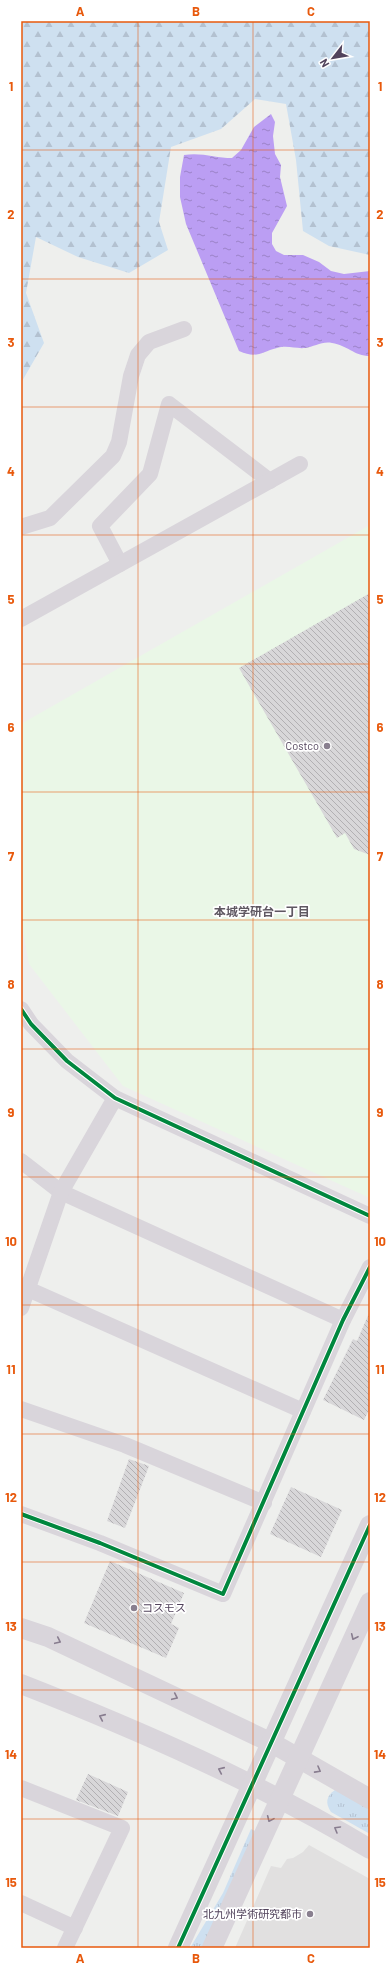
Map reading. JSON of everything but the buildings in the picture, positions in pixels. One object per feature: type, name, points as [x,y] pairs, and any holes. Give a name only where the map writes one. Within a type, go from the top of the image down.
[{"type":"street","points":[[21,527],[50,518],[113,456],[119,442],[131,376],[138,355],[149,342],[184,329]]},
{"type":"street","points":[[120,564],[100,526],[150,474],[169,404],[270,481]]},
{"type":"street","points":[[21,619],[300,464]]},
{"type":"street","points":[[21,1009],[31,1024],[67,1061],[115,1098],[370,1216]]},
{"type":"street","points":[[21,1308],[24,1287],[61,1192],[115,1098]]},
{"type":"street","points":[[21,1161],[61,1192],[344,1320]]},
{"type":"street","points":[[21,1514],[100,1543],[223,1594],[303,1411],[344,1320],[370,1267]]},
{"type":"street","points":[[24,1287],[303,1411]]},
{"type":"street","points":[[21,1409],[125,1445],[264,1503]]},
{"type":"street","points":[[178,1948],[370,1526]]},
{"type":"street","points":[[212,1948],[370,1602]]},
{"type":"street","points":[[21,1628],[48,1636],[272,1743],[370,1799]]},
{"type":"street","points":[[21,1684],[92,1712],[253,1784],[334,1827],[370,1849]]},
{"type":"street","points":[[21,1788],[122,1828],[65,1948]]},
{"type":"street","points":[[21,1903],[75,1928]]},
{"type":"shaded area","name":"Costco","points":[[370,525],[370,1198],[123,1086],[29,964],[21,920],[21,724]]},
{"type":"shaded area","name":"北九州学術研究都市","points":[[309,1845],[370,1879],[370,1948],[235,1948],[271,1866],[281,1868],[287,1859],[293,1858],[303,1852]]},
{"type":"green space","points":[[21,21],[370,21],[370,255],[329,246],[303,231],[296,160],[286,104],[255,99],[221,129],[171,147],[159,222],[168,250],[129,273],[78,257],[36,237],[26,293],[44,343],[21,383]]},
{"type":"green space","points":[[335,1790],[370,1806],[370,1834],[331,1812],[327,1800]]},
{"type":"green space","points":[[251,1829],[255,1831],[203,1948],[190,1948],[223,1893]]},
{"type":"water","points":[[271,114],[275,122],[273,136],[275,154],[281,165],[280,177],[287,206],[272,233],[272,244],[276,251],[284,255],[303,255],[319,262],[331,271],[344,274],[370,271],[370,356],[364,356],[337,344],[328,343],[321,343],[305,348],[281,347],[255,355],[239,351],[186,224],[180,197],[180,177],[184,155],[196,154],[232,158],[241,150],[254,127]]},
{"type":"cycle path","points":[[21,1009],[31,1024],[67,1061],[115,1098],[370,1216]]},
{"type":"cycle path","points":[[21,1514],[100,1543],[223,1594],[343,1320],[370,1267]]},
{"type":"cycle path","points":[[178,1948],[370,1525]]},
{"type":"place","name":"Costco","points":[[327,746]]},
{"type":"place","name":"コスモス","points":[[134,1608]]},
{"type":"place","name":"北九州学術研究都市","points":[[310,1914]]},
{"type":"district","name":"本城学研台一丁目","points":[[262,912]]}]
